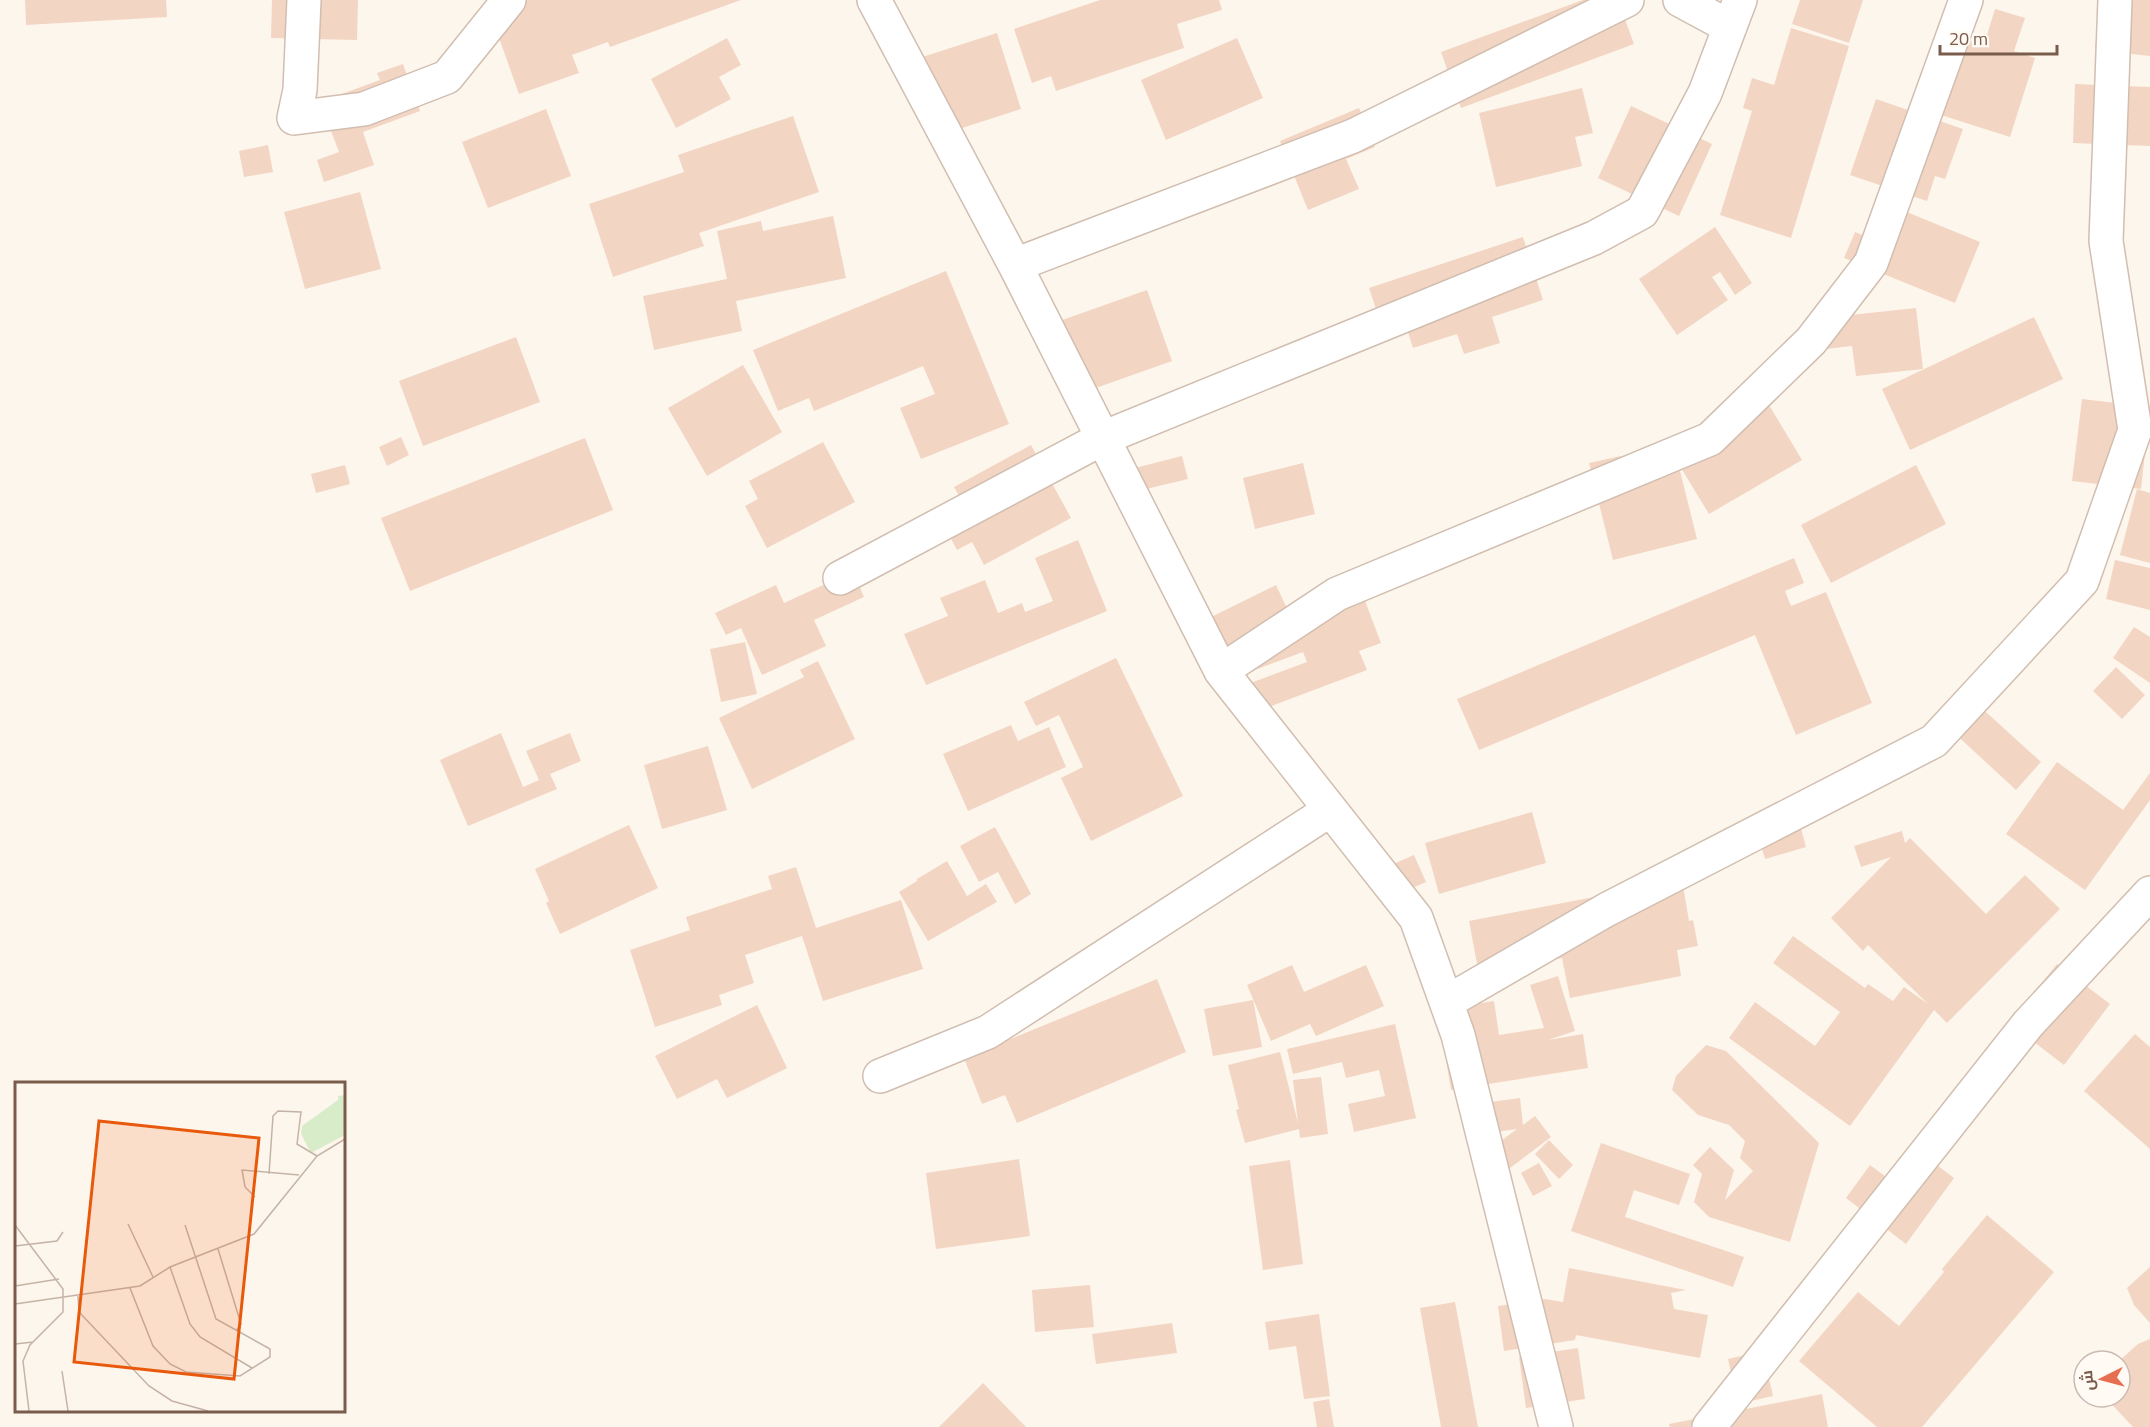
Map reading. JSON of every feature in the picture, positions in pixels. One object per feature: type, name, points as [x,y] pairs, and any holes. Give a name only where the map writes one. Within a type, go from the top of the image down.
[{"type":"street","points":[[304,0],[300,90],[294,118],[363,109],[447,77],[509,0]]},
{"type":"street","points":[[874,0],[1015,265],[1221,671],[1416,918],[1461,1046],[1556,1427]]},
{"type":"street","points":[[1015,265],[1353,136],[1628,0]]},
{"type":"street","points":[[840,578],[1103,438],[1594,238],[1642,212],[1705,93],[1735,13],[1680,0]]},
{"type":"street","points":[[1221,671],[1337,594],[1710,439],[1811,341],[1871,263],[1966,0]]},
{"type":"street","points":[[1447,1002],[1606,910],[1934,741],[2082,581],[2135,430],[2106,241],[2115,0]]},
{"type":"street","points":[[880,1076],[988,1032],[1330,810]]},
{"type":"street","points":[[1709,1427],[2028,1024],[2150,893]]},
{"type":"building","points":[[25,0],[166,0],[167,17],[26,25]]},
{"type":"building","points":[[272,0],[358,0],[357,40],[271,38]]},
{"type":"building","points":[[507,0],[741,0],[610,47],[608,42],[572,55],[579,73],[519,94],[488,7]]},
{"type":"building","points":[[1100,0],[1219,0],[1222,10],[1177,24],[1184,48],[1056,91],[1051,76],[1032,83],[1014,29]]},
{"type":"building","points":[[1583,0],[1618,0],[1634,44],[1461,108],[1441,52]]},
{"type":"building","points":[[1800,0],[1863,0],[1849,43],[1792,24]]},
{"type":"building","points":[[2100,0],[2150,0],[2150,56],[2095,50]]},
{"type":"building","points":[[1995,9],[2025,18],[2014,51],[2035,58],[2010,137],[1938,114],[1963,39],[1984,45]]},
{"type":"building","points":[[1791,28],[1849,46],[1791,238],[1720,215],[1752,111],[1743,108],[1752,78],[1774,85]]},
{"type":"building","points":[[997,33],[1021,109],[937,136],[913,60]]},
{"type":"building","points":[[727,38],[741,65],[719,77],[731,99],[676,128],[651,79]]},
{"type":"building","points":[[1237,38],[1263,98],[1166,140],[1141,80]]},
{"type":"building","points":[[403,64],[420,111],[363,132],[374,165],[324,182],[317,160],[339,152],[320,102],[380,80],[377,73]]},
{"type":"building","points":[[2075,84],[2150,87],[2150,146],[2073,143]]},
{"type":"building","points":[[1582,88],[1593,133],[1575,137],[1582,166],[1496,187],[1479,113]]},
{"type":"building","points":[[1876,99],[1963,129],[1945,179],[1935,176],[1927,201],[1850,175]]},
{"type":"building","points":[[1631,106],[1712,144],[1679,216],[1598,178]]},
{"type":"building","points":[[1359,108],[1375,147],[1346,159],[1359,189],[1308,210],[1280,141]]},
{"type":"building","points":[[546,109],[571,176],[488,208],[462,142]]},
{"type":"building","points":[[793,116],[819,192],[699,233],[704,246],[613,277],[589,204],[684,172],[678,155]]},
{"type":"building","points":[[268,145],[273,172],[244,177],[239,151]]},
{"type":"building","points":[[360,192],[381,269],[305,289],[284,212]]},
{"type":"building","points":[[1897,208],[1980,242],[1955,303],[1844,258],[1855,232],[1883,243]]},
{"type":"building","points":[[833,216],[846,278],[736,301],[742,331],[654,350],[643,296],[727,279],[717,231],[761,221],[763,231]]},
{"type":"building","points":[[1715,227],[1752,283],[1735,295],[1720,272],[1712,277],[1728,300],[1677,335],[1639,279]]},
{"type":"building","points":[[1523,237],[1543,300],[1492,317],[1500,343],[1464,354],[1457,334],[1413,348],[1406,326],[1384,333],[1369,288]]},
{"type":"building","points":[[946,271],[1009,424],[921,459],[900,408],[935,394],[923,366],[814,411],[809,398],[778,411],[753,350]]},
{"type":"building","points":[[1147,290],[1172,361],[1076,395],[1051,324]]},
{"type":"building","points":[[1916,308],[1923,369],[1856,376],[1852,346],[1817,350],[1813,319]]},
{"type":"building","points":[[2034,317],[2063,379],[1910,450],[1882,389]]},
{"type":"building","points":[[516,337],[540,402],[423,446],[399,381]]},
{"type":"building","points":[[743,365],[782,432],[707,476],[668,408]]},
{"type":"building","points":[[1763,395],[1802,460],[1709,514],[1678,463],[1697,539],[1613,560],[1589,463],[1621,456],[1623,469]]},
{"type":"building","points":[[2082,399],[2150,407],[2141,489],[2072,481]]},
{"type":"building","points":[[401,437],[409,455],[387,466],[379,447]]},
{"type":"building","points":[[585,438],[613,510],[410,591],[381,518]]},
{"type":"building","points":[[823,442],[855,502],[767,548],[745,506],[758,499],[749,481]]},
{"type":"building","points":[[1031,445],[1071,518],[984,565],[972,542],[957,550],[945,527],[969,514],[954,487]]},
{"type":"building","points":[[1182,456],[1188,479],[1117,496],[1111,474]]},
{"type":"building","points":[[1303,463],[1315,514],[1255,529],[1243,478]]},
{"type":"building","points":[[345,465],[350,484],[316,493],[311,474]]},
{"type":"building","points":[[1916,465],[1946,524],[1831,583],[1801,525]]},
{"type":"building","points":[[2137,489],[2150,493],[2150,563],[2120,555]]},
{"type":"building","points":[[1078,540],[1107,611],[926,685],[904,634],[948,616],[940,598],[985,580],[998,613],[1022,603],[1025,612],[1053,601],[1035,558]]},
{"type":"building","points":[[1794,558],[1804,583],[1785,591],[1791,606],[1826,592],[1872,703],[1796,735],[1755,635],[1479,750],[1457,699]]},
{"type":"building","points":[[2115,560],[2150,568],[2150,610],[2106,599]]},
{"type":"building","points":[[856,579],[864,597],[814,620],[826,646],[762,675],[741,628],[726,635],[715,613],[776,585],[784,603],[834,580]]},
{"type":"building","points":[[1276,585],[1291,617],[1362,593],[1381,643],[1359,651],[1367,670],[1250,714],[1240,687],[1307,662],[1303,652],[1228,680],[1203,621]]},
{"type":"building","points":[[2134,627],[2150,637],[2150,683],[2113,658]]},
{"type":"building","points":[[745,642],[757,694],[721,702],[710,649]]},
{"type":"building","points":[[1116,658],[1183,796],[1091,841],[1061,778],[1083,767],[1059,715],[1036,726],[1024,702]]},
{"type":"building","points":[[818,661],[855,739],[752,789],[719,718],[804,677],[800,670]]},
{"type":"building","points":[[2116,667],[2145,695],[2122,719],[2093,691]]},
{"type":"building","points":[[1975,702],[2041,762],[2016,790],[1951,730]]},
{"type":"building","points":[[1011,725],[1018,741],[1049,727],[1066,767],[968,811],[943,754]]},
{"type":"building","points":[[501,733],[523,787],[539,780],[526,751],[570,733],[581,761],[550,774],[557,789],[468,826],[440,760]]},
{"type":"building","points":[[708,746],[727,810],[662,829],[644,765]]},
{"type":"building","points":[[2057,762],[2123,810],[2150,773],[2150,800],[2085,890],[2006,834]]},
{"type":"building","points":[[1795,806],[1806,847],[1765,859],[1753,818]]},
{"type":"building","points":[[1532,812],[1546,863],[1439,894],[1425,843]]},
{"type":"building","points":[[629,825],[658,888],[560,934],[546,903],[549,901],[535,869]]},
{"type":"building","points":[[995,827],[1031,894],[1015,904],[998,872],[979,882],[960,846]]},
{"type":"building","points":[[1902,831],[1905,843],[1910,838],[1986,914],[2025,875],[2060,909],[1947,1023],[1934,1010],[1850,1126],[1729,1038],[1755,1002],[1815,1046],[1840,1012],[1773,963],[1793,936],[1865,988],[1868,984],[1893,1001],[1904,987],[1928,1004],[1868,945],[1863,951],[1831,918],[1891,857],[1861,867],[1854,846]]},
{"type":"building","points":[[1414,855],[1426,882],[1396,895],[1384,868]]},
{"type":"building","points":[[947,861],[967,896],[986,884],[997,902],[928,941],[899,892]]},
{"type":"building","points":[[796,867],[816,928],[901,900],[923,969],[823,1001],[802,936],[745,955],[754,983],[719,995],[722,1005],[655,1027],[630,950],[690,930],[686,917],[772,889],[768,876]]},
{"type":"building","points":[[1682,880],[1689,921],[1693,920],[1698,946],[1677,950],[1681,976],[1570,998],[1562,958],[1479,974],[1469,921]]},
{"type":"building","points":[[2057,964],[2110,1004],[2064,1065],[2009,1023]]},
{"type":"building","points":[[1292,965],[1304,992],[1366,965],[1384,1006],[1316,1036],[1310,1024],[1271,1041],[1247,985]]},
{"type":"building","points":[[1558,976],[1575,1031],[1548,1040],[1583,1034],[1588,1068],[1451,1090],[1438,1010],[1494,1001],[1499,1035],[1544,1028],[1530,985]]},
{"type":"building","points":[[1157,979],[1186,1052],[1017,1123],[1005,1095],[982,1104],[964,1058]]},
{"type":"building","points":[[1253,1000],[1262,1047],[1213,1056],[1204,1009]]},
{"type":"building","points":[[757,1005],[787,1068],[727,1098],[717,1079],[677,1099],[655,1056]]},
{"type":"building","points":[[1395,1024],[1416,1118],[1354,1132],[1348,1104],[1385,1096],[1379,1070],[1346,1078],[1342,1062],[1293,1074],[1287,1049]]},
{"type":"building","points":[[2135,1034],[2150,1047],[2150,1149],[2084,1091]]},
{"type":"building","points":[[1706,1045],[1726,1051],[1819,1143],[1790,1242],[1709,1217],[1694,1202],[1702,1174],[1693,1165],[1710,1147],[1734,1170],[1725,1200],[1753,1171],[1740,1158],[1745,1141],[1729,1125],[1698,1115],[1672,1090],[1676,1076]]},
{"type":"building","points":[[1280,1052],[1298,1123],[1293,1080],[1321,1077],[1328,1134],[1300,1138],[1299,1129],[1245,1143],[1228,1065]]},
{"type":"building","points":[[1520,1098],[1523,1125],[1535,1116],[1551,1137],[1506,1171],[1490,1149],[1517,1129],[1472,1135],[1469,1105]]},
{"type":"building","points":[[1549,1140],[1573,1165],[1559,1179],[1535,1154]]},
{"type":"building","points":[[1601,1143],[1690,1174],[1679,1205],[1634,1190],[1625,1217],[1744,1257],[1733,1287],[1571,1231]]},
{"type":"building","points":[[1921,1153],[1954,1178],[1906,1244],[1846,1198],[1870,1165],[1897,1185]]},
{"type":"building","points":[[1019,1159],[1030,1236],[936,1249],[926,1173]]},
{"type":"building","points":[[1290,1160],[1303,1264],[1263,1270],[1249,1166]]},
{"type":"building","points":[[1539,1163],[1552,1186],[1533,1196],[1521,1173]]},
{"type":"building","points":[[1987,1215],[2054,1272],[1922,1427],[1877,1427],[1799,1361],[1858,1292],[1899,1326]]},
{"type":"building","points":[[2150,1267],[2150,1323],[2134,1305],[2127,1288]]},
{"type":"building","points":[[1569,1268],[1686,1290],[1671,1293],[1674,1309],[1708,1315],[1700,1358],[1576,1335],[1575,1340],[1504,1351],[1498,1306],[1545,1299],[1563,1302]]},
{"type":"building","points":[[1090,1285],[1094,1327],[1035,1332],[1032,1290]]},
{"type":"building","points":[[1455,1302],[1478,1427],[1441,1427],[1420,1308]]},
{"type":"building","points":[[1319,1314],[1330,1396],[1304,1399],[1296,1346],[1269,1350],[1265,1322]]},
{"type":"building","points":[[1172,1323],[1177,1353],[1096,1364],[1092,1334]]},
{"type":"building","points":[[2150,1339],[2150,1427],[2133,1427],[2116,1409],[2132,1409],[2132,1349]]},
{"type":"building","points":[[1578,1348],[1585,1399],[1526,1408],[1519,1357]]},
{"type":"building","points":[[1763,1351],[1773,1396],[1738,1404],[1728,1359]]},
{"type":"building","points":[[983,1383],[1026,1427],[939,1427]]},
{"type":"building","points":[[1822,1394],[1828,1427],[1670,1427],[1669,1424]]},
{"type":"building","points":[[1329,1399],[1334,1427],[1317,1427],[1313,1402]]}]
